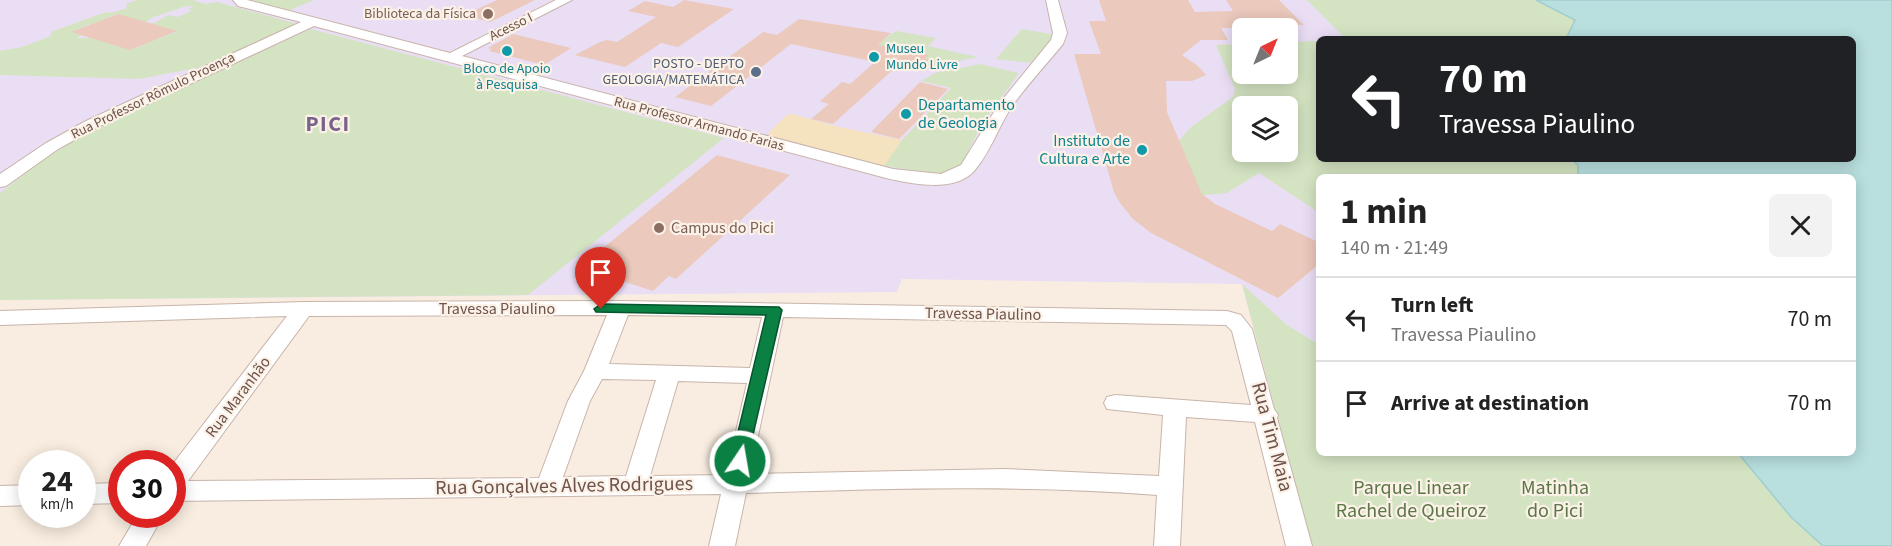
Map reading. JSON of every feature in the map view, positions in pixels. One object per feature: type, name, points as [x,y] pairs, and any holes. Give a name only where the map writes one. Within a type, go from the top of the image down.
[{"type":"street","name":"Rua Professor Armando Farias","points":[[239,0],[312,22],[892,174],[938,179],[960,174],[968,168],[1004,107],[1032,70],[1054,47],[1060,33],[1052,0]]},
{"type":"street","name":"Acesso I","points":[[456,54],[566,0]]},
{"type":"street","name":"Rua Professor Rômulo Proença","points":[[0,182],[52,146],[92,124],[312,22]]},
{"type":"street","name":"Travessa Piaulino","points":[[0,318],[303,309],[620,308],[1227,318],[1234,320],[1242,329]]},
{"type":"street","points":[[547,488],[582,394],[595,371],[620,308]]},
{"type":"street","name":"Rua Maranhão","points":[[186,465],[303,309]]},
{"type":"street","points":[[722,546],[774,310]]},
{"type":"street","name":"Rua Tim Maia","points":[[1242,329],[1267,415],[1299,546]]},
{"type":"street","points":[[595,371],[758,376]]},
{"type":"street","points":[[635,486],[669,374]]},
{"type":"street","points":[[1115,403],[1267,415]]},
{"type":"street","points":[[1167,546],[1175,407]]},
{"type":"street","name":"Rua Gonçalves Alves Rodrigues","points":[[186,491],[547,488],[974,477],[1115,480],[1172,487]]},
{"type":"street","points":[[0,496],[18,495]]},
{"type":"street","points":[[132,546],[143,528]]},
{"type":"shaded area","name":"Campus do Pici","points":[[0,0],[1892,0],[1892,546],[1311,546],[1242,284],[902,279],[897,292],[0,300]]},
{"type":"green space","points":[[137,0],[193,0],[205,4],[217,2],[294,23],[292,26],[202,67],[139,79],[0,75],[0,51],[22,47],[51,36],[51,32],[103,13],[127,8],[126,4]],"holes":[[[186,6],[194,7],[188,9],[192,11],[177,17],[168,15],[154,23],[147,23],[176,32],[158,39],[152,37],[138,47],[123,47],[91,38],[77,38],[82,35],[72,32],[90,24],[110,30],[100,21],[118,14],[144,23],[154,17]]]},
{"type":"green space","points":[[251,0],[314,0],[288,11]]},
{"type":"green space","name":"Parque Linear Rachel de Queiroz","points":[[1307,0],[1892,0],[1892,546],[1311,546],[1242,284],[1287,325],[1316,343],[1316,456],[1856,456],[1856,174],[1316,174],[1316,211],[1259,173],[1227,193],[1193,196],[1172,149],[1191,127],[1232,98],[1232,162],[1298,162],[1298,96],[1233,96],[1235,89],[1233,84],[1298,84],[1298,42],[1316,41],[1316,162],[1856,162],[1856,36],[1343,36]]},
{"type":"green space","points":[[311,29],[724,138],[528,295],[0,300],[0,193],[44,159],[100,125]]},
{"type":"green space","points":[[1022,29],[1051,34],[1051,42],[1030,63],[996,59]]},
{"type":"green space","points":[[896,31],[936,38],[928,46],[978,57],[919,69],[928,60],[925,59],[928,55],[876,45]]},
{"type":"green space","name":"Parque Linear Rachel de Queiroz","points":[[1232,44],[1232,82],[1216,45]]},
{"type":"green space","points":[[980,64],[1019,73],[981,126],[960,167],[950,173],[941,174],[884,166],[902,140],[951,88],[921,81],[935,73]]},
{"type":"sand","points":[[788,114],[902,140],[884,166],[770,136],[768,133]]},
{"type":"water","points":[[1536,0],[1892,0],[1892,546],[1823,546],[1791,517],[1740,456],[1856,456],[1856,174],[1578,174],[1578,165],[1574,162],[1856,162],[1856,36],[1567,36],[1575,20]]},
{"type":"building","points":[[497,0],[535,0],[490,22],[464,15]]},
{"type":"building","points":[[684,0],[734,9],[678,47],[661,43],[625,67],[575,55],[600,42],[607,40],[617,42],[656,17],[628,11],[645,1],[673,7]]},
{"type":"building","name":"Instituto de Cultura e Arte","points":[[1099,0],[1188,0],[1195,12],[1233,11],[1226,0],[1279,0],[1297,18],[1232,18],[1232,28],[1221,28],[1228,40],[1201,40],[1182,55],[1206,75],[1192,81],[1166,81],[1167,112],[1202,194],[1215,204],[1272,231],[1280,224],[1316,241],[1316,267],[1278,298],[1151,233],[1133,219],[1120,203],[1114,192],[1074,54],[1101,54],[1089,21],[1106,21]]},
{"type":"building","points":[[118,14],[177,31],[130,50],[71,32]]},
{"type":"building","points":[[799,19],[891,33],[878,45],[929,55],[925,59],[929,59],[918,70],[897,66],[833,124],[811,119],[829,104],[820,101],[842,82],[850,84],[875,62],[791,44],[711,106],[675,97],[763,32],[777,35]]},
{"type":"building","name":"Bloco de Apoio à Pesquisa","points":[[513,34],[571,48],[544,65],[489,51],[492,49],[488,48]]},
{"type":"building","name":"Departamento de Geologia","points":[[920,82],[948,89],[899,139],[871,132]]},
{"type":"building","points":[[717,155],[790,175],[676,279],[669,276],[653,291],[616,279],[622,275],[606,270],[618,260],[597,253]]},
{"type":"place","name":"Biblioteca da Física","points":[[488,14]]},
{"type":"place","name":"Bloco de Apoio à Pesquisa","points":[[507,51]]},
{"type":"place","name":"Museu Mundo Livre","points":[[874,57]]},
{"type":"place","name":"POSTO - DEPTO GEOLOGIA/MATEMÁTICA","points":[[756,72]]},
{"type":"place","name":"Departamento de Geologia","points":[[906,114]]},
{"type":"place","name":"Instituto de Cultura e Arte","points":[[1142,150]]},
{"type":"place","name":"Campus do Pici","points":[[659,228]]},
{"type":"district","name":"PICI","points":[[328,124]]},
{"type":"route","points":[[601,309],[774,310],[740,461]]},
{"type":"park label","name":"Matinha do Pici","points":[[1555,500]]}]
